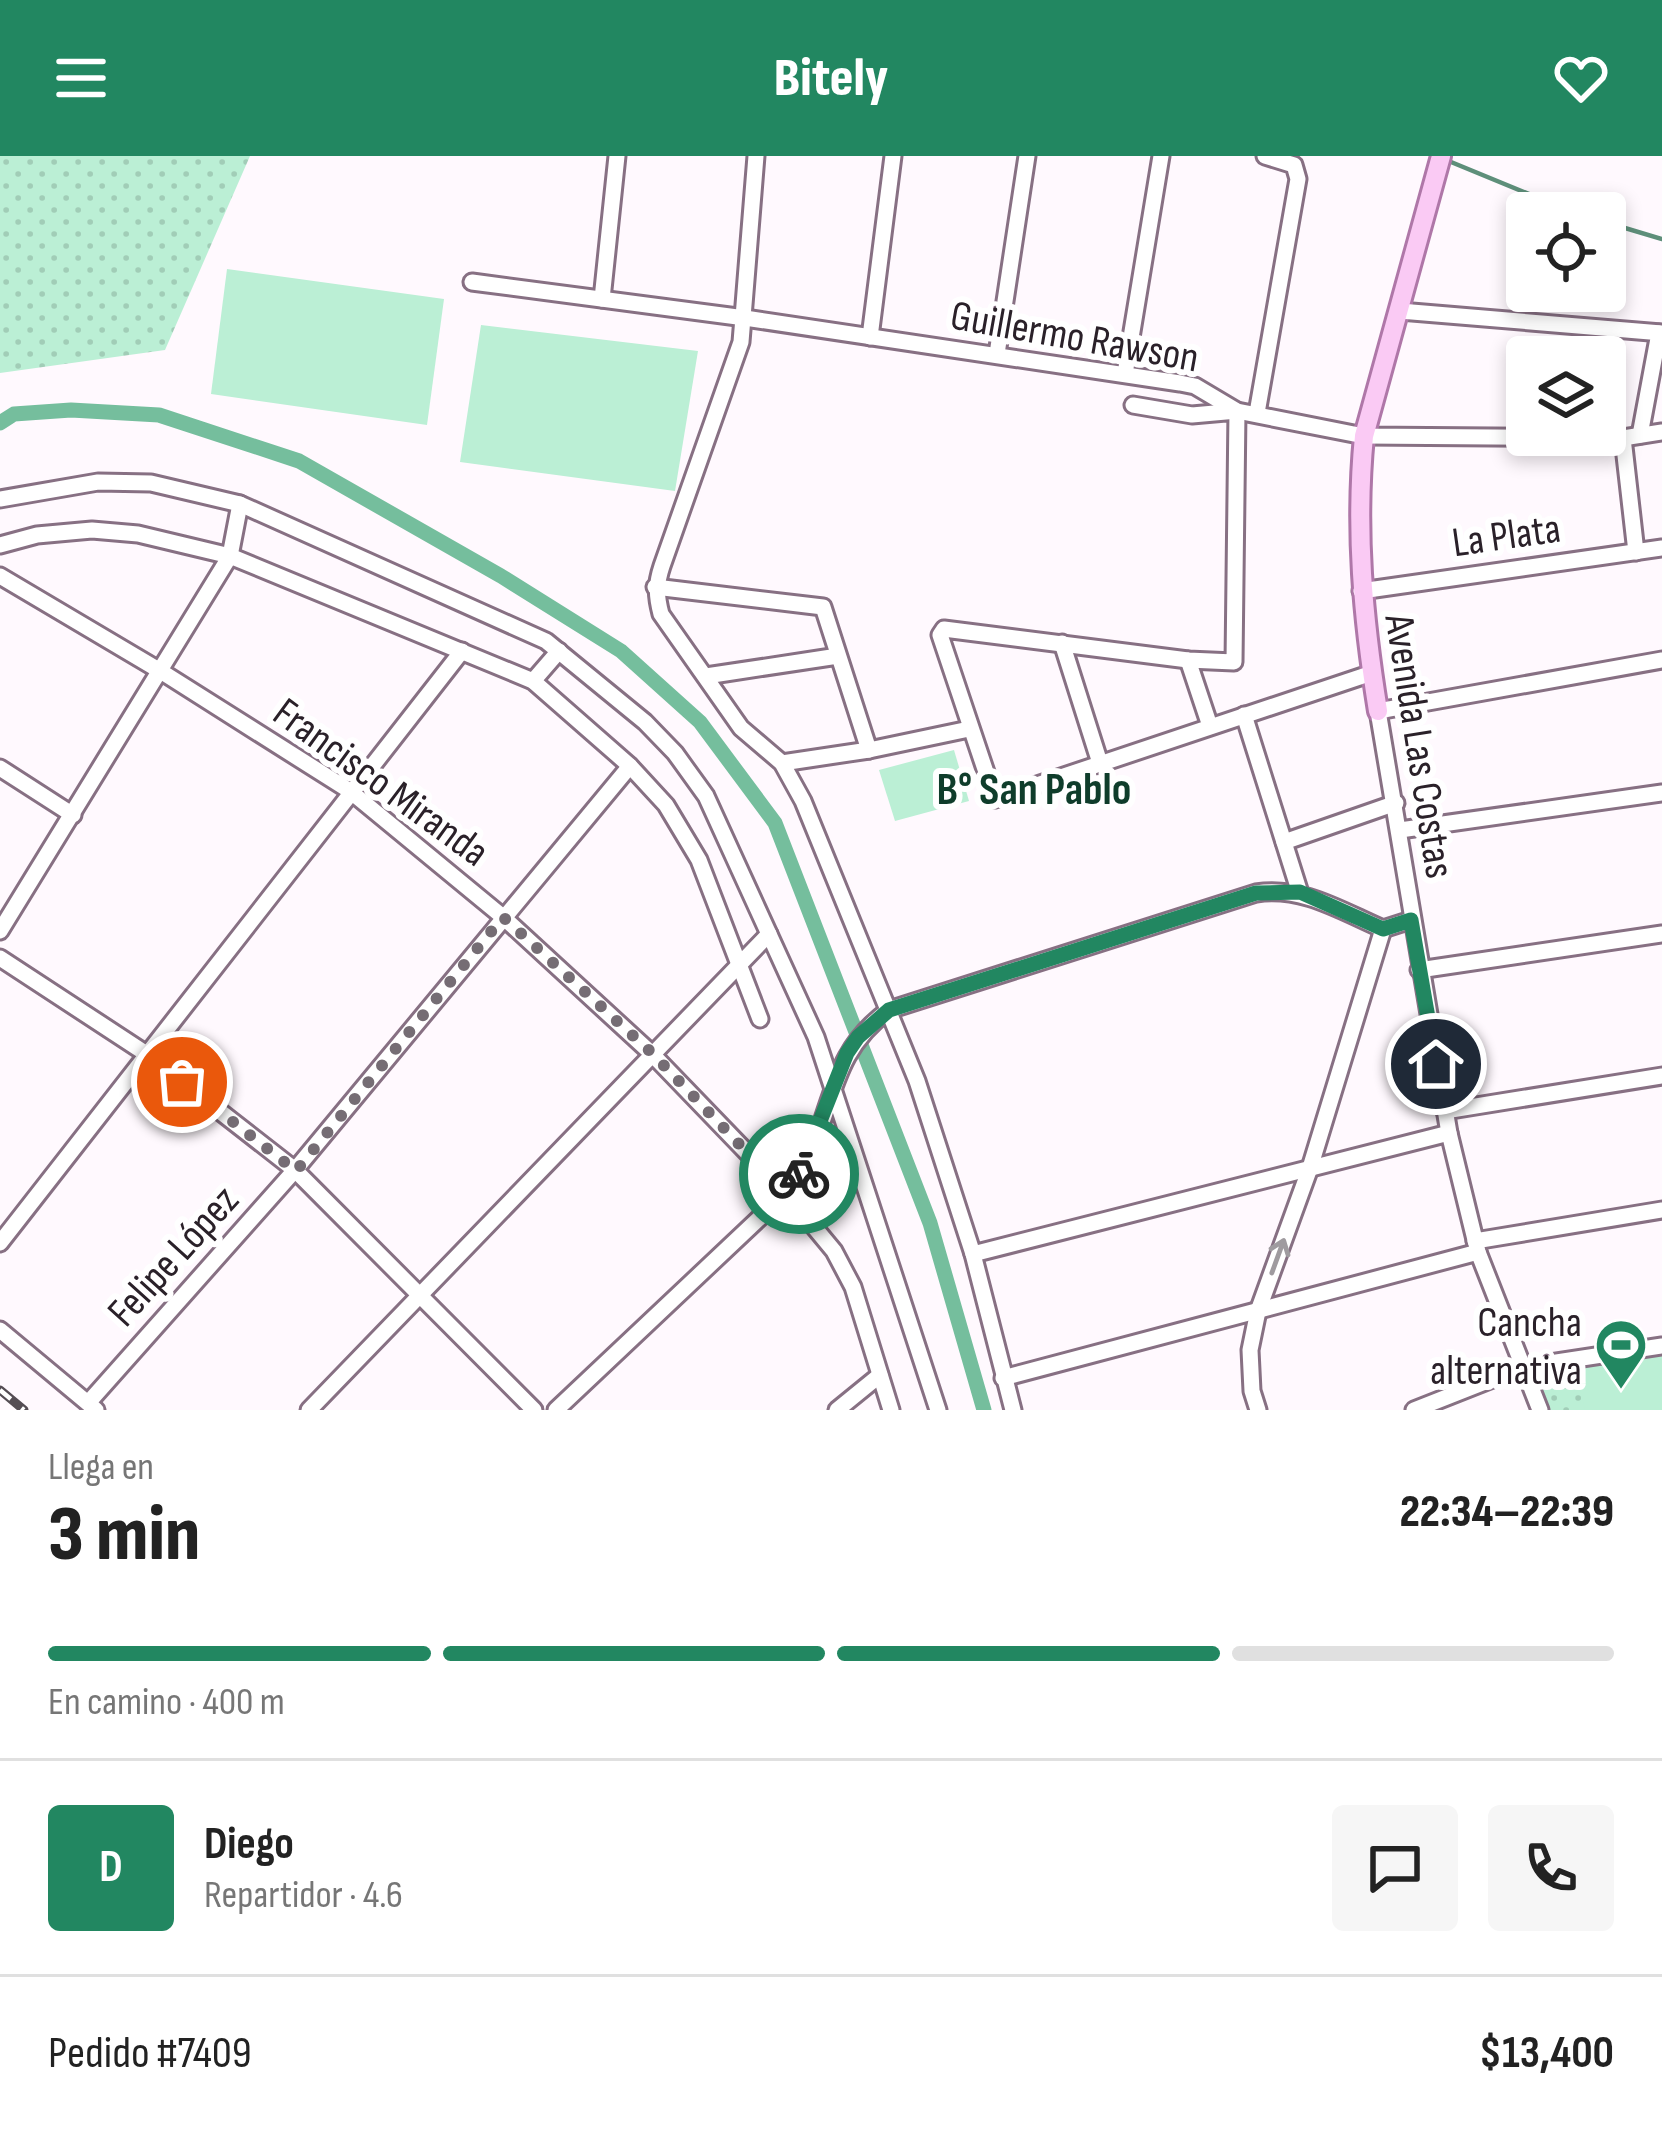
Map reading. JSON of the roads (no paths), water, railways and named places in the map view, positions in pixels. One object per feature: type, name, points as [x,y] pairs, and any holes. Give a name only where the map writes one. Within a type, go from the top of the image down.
[{"type":"main road","name":"Avenida Las Costas","points":[[1378,710],[1361,591],[1364,436],[1441,156]]},
{"type":"street","points":[[602,299],[617,156]]},
{"type":"street","points":[[756,156],[741,342],[655,587],[662,614],[741,728],[782,763],[803,801],[889,1010],[946,1171],[1013,1410]]},
{"type":"street","points":[[870,337],[893,156]]},
{"type":"street","points":[[997,354],[1027,156]]},
{"type":"street","points":[[1125,374],[1161,156]]},
{"type":"street","points":[[1257,413],[1298,179],[1294,165],[1265,156]]},
{"type":"street","name":"Guillermo Rawson","points":[[472,282],[1195,386],[1237,411],[1364,436],[1631,437],[1662,432]]},
{"type":"street","points":[[1400,311],[1660,333],[1631,437],[1636,552]]},
{"type":"street","points":[[1133,405],[1192,416],[1237,411],[1234,662],[944,629],[940,634],[994,799],[1372,673]]},
{"type":"street","points":[[0,499],[98,482],[151,483],[240,504],[495,616],[560,652],[645,722],[706,796],[816,1037],[938,1410]]},
{"type":"street","points":[[0,931],[230,556],[240,504]]},
{"type":"street","points":[[0,544],[92,530],[137,534],[230,556],[533,681],[630,766],[666,805],[699,860],[760,1019]]},
{"type":"street","name":"La Plata","points":[[1361,591],[1662,548]]},
{"type":"street","name":"Francisco Miranda","points":[[0,576],[350,791],[503,917],[652,1053],[834,1250],[853,1287],[891,1410]]},
{"type":"street","points":[[655,587],[823,608],[869,750]]},
{"type":"street","points":[[1062,643],[1100,763]]},
{"type":"street","points":[[0,1243],[462,651]]},
{"type":"street","points":[[533,681],[560,652]]},
{"type":"street","points":[[706,676],[838,656]]},
{"type":"street","points":[[1188,660],[1210,726]]},
{"type":"street","points":[[1378,710],[1662,660]]},
{"type":"street","name":"Avenida Las Costas","points":[[1378,710],[1449,1133],[1476,1246],[1540,1410]]},
{"type":"street","points":[[1244,715],[1300,892]]},
{"type":"street","points":[[782,763],[969,729]]},
{"type":"street","name":"Felipe López","points":[[92,1406],[296,1171],[630,766]]},
{"type":"street","points":[[0,768],[73,815]]},
{"type":"street","points":[[1400,830],[1662,793]]},
{"type":"street","points":[[1284,842],[1396,802]]},
{"type":"street","points":[[556,1410],[786,1193],[806,1163],[832,1087],[858,1037],[889,1010],[1256,893],[1300,892],[1383,929],[1411,920]]},
{"type":"street","points":[[1258,1410],[1250,1351],[1258,1311],[1310,1168],[1383,929]]},
{"type":"street","points":[[309,1410],[769,934]]},
{"type":"street","points":[[1419,970],[1662,934]]},
{"type":"street","points":[[0,958],[145,1053],[296,1171],[534,1410]]},
{"type":"street","points":[[1444,1111],[1662,1076]]},
{"type":"street","points":[[973,1254],[1449,1133]]},
{"type":"street","points":[[1003,1378],[1258,1311],[1476,1246],[1662,1210]]},
{"type":"street","points":[[0,1330],[92,1406]]},
{"type":"street","points":[[1414,1410],[1523,1367],[1662,1346]]},
{"type":"street","points":[[837,1410],[880,1376]]},
{"type":"waterway","points":[[1451,162],[1524,192]]},
{"type":"waterway","points":[[1626,228],[1662,239]]},
{"type":"waterway","points":[[0,423],[14,414],[71,410],[159,415],[299,461],[501,576],[621,651],[700,722],[775,823],[930,1223],[984,1410]]},
{"type":"railway","points":[[0,1390],[24,1410]]},
{"type":"place","name":"Cancha alternativa","points":[[1621,1391]]},
{"type":"district","name":"B° San Pablo","points":[[1034,788]]}]
